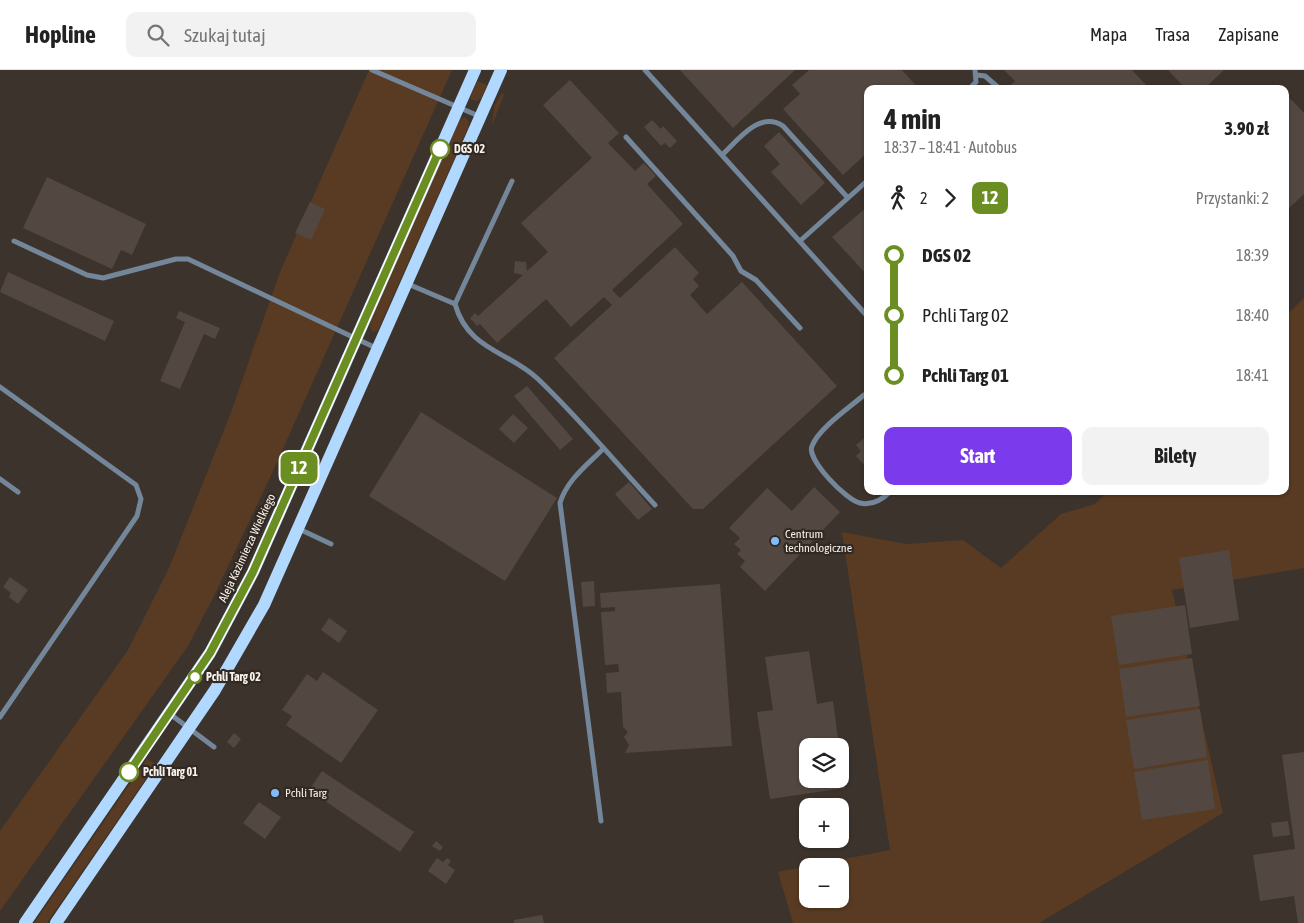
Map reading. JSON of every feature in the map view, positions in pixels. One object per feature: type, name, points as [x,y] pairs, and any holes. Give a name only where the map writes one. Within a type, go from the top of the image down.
[{"type":"main road","name":"Aleja Kazimierza Wielkiego","points":[[25,923],[210,653],[253,572],[475,70]]},
{"type":"main road","points":[[56,923],[190,728],[239,652],[264,605],[502,70]]},
{"type":"lane","points":[[372,70],[481,117]]},
{"type":"lane","points":[[645,70],[864,313]]},
{"type":"lane","points":[[973,85],[976,82],[976,72],[986,76],[996,85]]},
{"type":"lane","points":[[722,155],[756,124],[774,122],[783,126],[848,198]]},
{"type":"lane","points":[[626,137],[733,256],[741,271],[756,280],[800,328]]},
{"type":"lane","points":[[455,304],[512,181]]},
{"type":"lane","points":[[800,242],[864,184]]},
{"type":"lane","points":[[14,241],[88,275],[103,278],[176,259],[188,259],[379,350]]},
{"type":"lane","points":[[408,284],[455,304],[464,325],[478,341],[536,378],[655,505]]},
{"type":"lane","points":[[0,387],[136,485],[141,499],[137,516],[0,717]]},
{"type":"lane","points":[[864,395],[817,436],[810,448],[811,456],[816,464],[851,500],[862,504],[871,503],[878,501],[886,495]]},
{"type":"lane","points":[[601,821],[560,503],[564,490],[572,479],[603,449]]},
{"type":"lane","points":[[0,480],[18,492]]},
{"type":"lane","points":[[299,529],[331,544]]},
{"type":"lane","points":[[170,714],[214,747]]},
{"type":"shaded area","points":[[369,70],[452,70],[274,469],[214,596],[188,646],[0,911],[0,831],[128,650],[169,568],[230,415],[280,272]]},
{"type":"shaded area","points":[[477,81],[487,85],[482,97],[477,101],[470,99]]},
{"type":"shaded area","points":[[502,93],[504,95],[492,125],[494,106]]},
{"type":"shaded area","points":[[465,117],[469,122],[468,128],[378,330],[373,332],[370,328],[371,320],[459,120]]},
{"type":"shaded area","points":[[1304,298],[1304,568],[1172,590],[1223,813],[1039,923],[793,923],[778,872],[799,868],[799,908],[849,908],[849,858],[890,850],[842,532],[906,544],[963,540],[1001,568],[1061,514],[1095,504],[1104,495],[1289,495],[1289,313]]},
{"type":"shaded area","points":[[147,759],[156,764],[47,923],[34,923]]},
{"type":"building","points":[[680,70],[795,70],[733,128]]},
{"type":"building","points":[[809,70],[902,70],[915,85],[864,85],[864,156],[843,175],[783,109],[800,94],[792,85]]},
{"type":"building","points":[[1004,70],[1132,70],[1146,85],[1010,85],[1015,81]]},
{"type":"building","points":[[1168,70],[1224,70],[1208,85],[1182,85]]},
{"type":"building","points":[[570,80],[619,133],[608,143],[635,171],[644,163],[656,176],[647,184],[683,224],[612,290],[620,298],[675,247],[699,273],[693,279],[699,286],[690,295],[707,314],[742,282],[837,386],[703,509],[693,509],[554,358],[612,305],[604,297],[571,327],[546,299],[497,343],[480,324],[477,326],[470,318],[475,313],[478,316],[523,275],[514,273],[515,261],[526,262],[527,271],[548,252],[521,223],[592,158],[543,105]]},
{"type":"building","points":[[1289,97],[1304,113],[1304,194],[1289,208]]},
{"type":"building","points":[[652,120],[661,129],[663,126],[677,141],[670,148],[665,143],[661,146],[644,127]]},
{"type":"building","points":[[779,132],[825,183],[801,205],[771,172],[780,164],[764,146]]},
{"type":"building","points":[[47,177],[146,224],[132,255],[121,250],[112,269],[23,228]]},
{"type":"building","points":[[310,202],[325,209],[311,240],[295,233]]},
{"type":"building","points":[[864,209],[864,272],[832,237]]},
{"type":"building","points":[[8,272],[114,321],[105,341],[0,292]]},
{"type":"building","points":[[179,311],[220,328],[215,339],[204,334],[180,389],[160,381],[185,322],[176,318]]},
{"type":"building","points":[[527,386],[573,439],[560,450],[514,396]]},
{"type":"building","points":[[421,412],[557,498],[505,581],[369,496]]},
{"type":"building","points":[[513,414],[528,428],[514,443],[499,429]]},
{"type":"building","points":[[864,438],[864,465],[856,456],[861,451],[856,445]]},
{"type":"building","points":[[629,482],[652,509],[638,520],[615,494]]},
{"type":"building","name":"Centrum technologiczne","points":[[814,487],[840,512],[765,591],[740,567],[745,561],[737,554],[741,550],[734,544],[740,538],[729,528],[767,488],[792,511]]},
{"type":"building","points":[[1229,550],[1239,620],[1190,628],[1179,558]]},
{"type":"building","points":[[10,577],[28,590],[18,604],[9,597],[11,593],[3,587]]},
{"type":"building","points":[[594,581],[595,606],[583,607],[581,582]]},
{"type":"building","points":[[720,584],[732,746],[625,753],[629,745],[624,737],[628,732],[623,727],[621,692],[607,693],[606,673],[619,672],[618,664],[605,665],[601,612],[615,611],[615,607],[601,608],[600,593]]},
{"type":"building","points":[[1185,605],[1192,654],[1119,665],[1111,616]]},
{"type":"building","points":[[329,618],[347,631],[339,643],[321,630]]},
{"type":"building","points":[[809,651],[817,704],[833,701],[838,738],[799,738],[799,788],[845,788],[770,799],[757,712],[773,710],[765,657]]},
{"type":"building","points":[[1192,658],[1200,706],[1126,717],[1119,669]]},
{"type":"building","points":[[323,672],[378,710],[341,763],[286,725],[292,716],[282,710],[307,674],[317,681]]},
{"type":"building","points":[[1200,709],[1207,757],[1134,769],[1126,720]]},
{"type":"building","points":[[234,733],[241,739],[234,748],[227,742]]},
{"type":"building","points":[[1304,752],[1304,923],[1298,923],[1294,896],[1260,901],[1253,855],[1295,849],[1282,755]]},
{"type":"building","points":[[1208,760],[1215,809],[1142,820],[1134,772]]},
{"type":"building","points":[[322,771],[414,832],[400,852],[309,790]]},
{"type":"building","points":[[259,802],[281,817],[265,839],[243,823]]},
{"type":"building","points":[[1288,821],[1290,835],[1273,837],[1271,823]]},
{"type":"building","points":[[436,841],[443,847],[440,851],[432,846]]},
{"type":"building","points":[[437,858],[443,862],[447,858],[451,861],[448,865],[455,870],[446,884],[428,871]]},
{"type":"building","points":[[542,915],[544,923],[514,923],[514,920]]},
{"type":"bus line","name":"12","points":[[129,772],[210,653],[253,572],[440,149]]},
{"type":"place","name":"DGS 02","points":[[440,149]]},
{"type":"place","name":"Centrum technologiczne","points":[[775,541]]},
{"type":"place","name":"Pchli Targ 02","points":[[195,677]]},
{"type":"place","name":"Pchli Targ 01","points":[[129,772]]},
{"type":"place","name":"Pchli Targ","points":[[275,793]]}]
